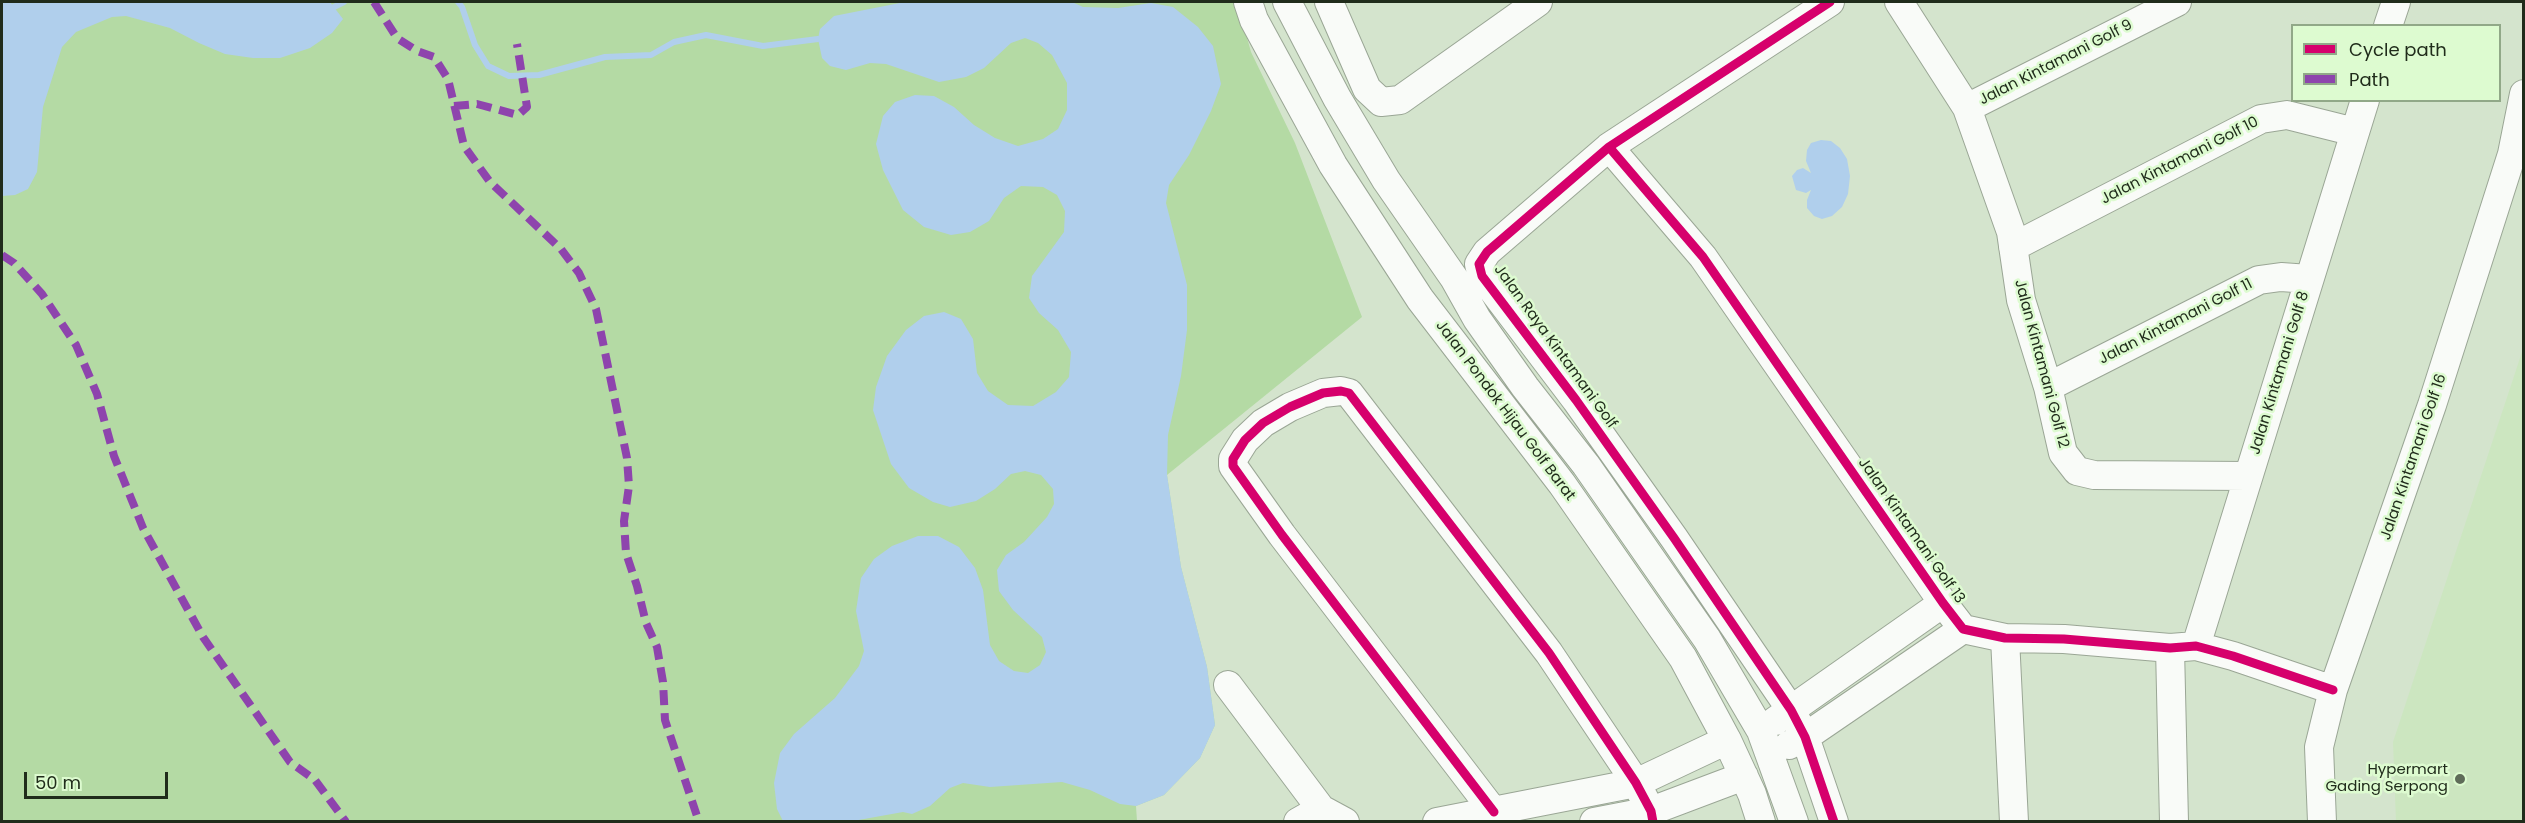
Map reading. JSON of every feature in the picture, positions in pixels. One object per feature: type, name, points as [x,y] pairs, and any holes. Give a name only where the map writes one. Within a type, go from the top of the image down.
[{"type":"street","points":[[1251,11],[1282,2]]},
{"type":"street","name":"Jalan Pondok Hijau Golf Barat","points":[[1287,2],[1336,98],[1386,180],[1525,387],[1586,465],[1707,639],[1766,742],[1794,822]]},
{"type":"street","points":[[1329,2],[1366,90],[1381,102],[1400,100],[1538,2]]},
{"type":"street","name":"Jalan Raya Kintamani Golf","points":[[1830,2],[1609,147],[1487,252],[1479,264],[1482,276],[1576,400],[1674,538],[1791,710],[1806,737],[1834,822]]},
{"type":"street","name":"Jalan Kintamani Golf 12","points":[[1899,2],[1967,108],[2011,232],[2021,300],[2048,387],[2063,453],[2077,471],[2094,475],[2248,476]]},
{"type":"street","name":"Jalan Kintamani Golf 9","points":[[1967,108],[2177,2]]},
{"type":"street","points":[[2389,24],[2396,2]]},
{"type":"street","name":"Jalan Pondok Hijau Golf Barat","points":[[1251,11],[1333,165],[1420,299],[1562,484],[1683,658],[1727,740],[1744,776],[1761,822]]},
{"type":"street","name":"Jalan Kintamani Golf 16","points":[[2322,822],[2319,747],[2333,690],[2439,382],[2512,154],[2523,94]]},
{"type":"street","name":"Jalan Kintamani Golf 8","points":[[2174,822],[2183,647],[2248,476],[2364,102]]},
{"type":"street","name":"Jalan Kintamani Golf 10","points":[[2013,246],[2261,119],[2287,115],[2355,132]]},
{"type":"street","name":"Jalan Kintamani Golf 13","points":[[1609,147],[1703,257],[1963,629]]},
{"type":"street","name":"Jalan Kintamani Golf 11","points":[[2048,387],[2251,284],[2281,277],[2309,279]]},
{"type":"street","points":[[1494,812],[1275,526],[1233,466],[1233,459],[1245,440],[1263,423],[1290,407],[1323,393],[1341,391],[1349,393],[1550,653],[1636,783],[1652,816]]},
{"type":"street","points":[[1562,484],[1586,465]]},
{"type":"street","points":[[1766,742],[1791,710],[1943,603]]},
{"type":"street","points":[[1766,742],[1806,737],[1963,629],[2005,638],[2064,639],[2183,647],[2233,656],[2333,690]]},
{"type":"street","points":[[2005,638],[2014,822]]},
{"type":"street","points":[[1227,685],[1321,818]]},
{"type":"street","points":[[1437,822],[1636,783],[1727,740]]},
{"type":"street","points":[[1594,822],[1652,816],[1744,776]]},
{"type":"shaded area","points":[[2,2],[1237,2],[1251,52],[1295,143],[1362,317],[1167,475],[1181,567],[1207,667],[1215,725],[1200,758],[1164,795],[1136,806],[1137,821],[2,822]]},
{"type":"shaded area","points":[[2523,349],[2523,821],[2396,821],[2393,742]]},
{"type":"water","points":[[2,2],[330,2],[343,19],[332,33],[310,48],[280,58],[253,58],[225,54],[170,28],[126,16],[112,17],[76,32],[62,47],[43,107],[37,172],[28,189],[15,195],[2,196]]},
{"type":"water","points":[[905,2],[1072,2],[1083,7],[1118,8],[1151,3],[1173,7],[1198,27],[1213,46],[1221,84],[1211,111],[1189,155],[1169,185],[1166,203],[1187,285],[1187,330],[1181,376],[1168,435],[1167,475],[1181,567],[1207,667],[1215,725],[1200,758],[1164,795],[1136,806],[1120,804],[1090,790],[1062,782],[990,787],[963,783],[950,788],[930,806],[912,814],[903,812],[853,821],[783,821],[777,809],[774,783],[780,753],[794,734],[835,698],[859,666],[864,651],[856,611],[861,578],[874,559],[892,546],[918,536],[938,536],[959,547],[975,568],[983,590],[990,645],[999,661],[1014,671],[1028,673],[1040,665],[1046,652],[1042,637],[1013,610],[999,591],[997,570],[1006,555],[1024,542],[1047,517],[1054,504],[1053,489],[1041,475],[1025,471],[1011,474],[995,489],[976,501],[950,507],[933,502],[909,488],[891,464],[873,410],[876,387],[887,356],[906,330],[924,316],[944,312],[961,319],[973,339],[977,373],[988,391],[1008,405],[1033,406],[1056,392],[1069,377],[1071,352],[1058,330],[1039,313],[1029,298],[1032,276],[1064,232],[1065,211],[1057,195],[1043,187],[1021,186],[1004,198],[989,221],[970,232],[951,235],[924,227],[903,210],[883,170],[876,144],[883,116],[895,102],[915,95],[934,96],[954,107],[974,125],[995,138],[1018,146],[1043,139],[1058,129],[1067,110],[1067,83],[1052,55],[1038,43],[1025,38],[1011,43],[984,68],[966,77],[939,82],[886,64],[870,63],[846,70],[830,66],[822,58],[818,39],[820,29],[834,16]]},
{"type":"water","points":[[1821,140],[1831,141],[1840,148],[1847,159],[1850,176],[1848,194],[1842,207],[1832,216],[1822,219],[1814,216],[1807,208],[1811,190],[1806,193],[1796,190],[1792,176],[1797,170],[1803,168],[1811,173],[1806,161],[1807,150],[1811,143]]},
{"type":"waterway","points":[[334,7],[344,2]]},
{"type":"waterway","points":[[458,2],[462,7],[475,45],[488,66],[509,76],[539,75],[605,57],[651,55],[674,42],[706,35],[763,46],[818,39]]},
{"type":"marked path","points":[[374,2],[397,38],[417,51],[434,57],[448,79],[464,146],[490,182],[561,249],[579,273],[596,309],[627,458],[629,486],[624,521],[626,553],[646,623],[657,647],[663,682],[665,720],[699,822]]},
{"type":"marked path","points":[[454,106],[477,104],[518,115],[527,107],[517,44]]},
{"type":"marked path","points":[[2,255],[14,263],[42,294],[76,345],[97,394],[114,456],[143,528],[203,637],[290,762],[315,780],[346,822]]},
{"type":"cycle path","points":[[1830,2],[1609,147],[1487,252],[1479,264],[1482,276],[1576,400],[1674,538],[1791,710],[1805,737],[1834,822]]},
{"type":"cycle path","points":[[1609,147],[1703,257],[1963,629],[2005,638],[2064,639],[2170,648],[2196,646],[2333,690]]},
{"type":"cycle path","points":[[1494,812],[1282,535],[1233,466],[1233,459],[1245,440],[1263,423],[1290,407],[1323,393],[1341,391],[1349,393],[1549,653],[1636,783],[1651,811],[1653,822]]},
{"type":"place","name":"Hypermart Gading Serpong","points":[[2460,779]]}]
